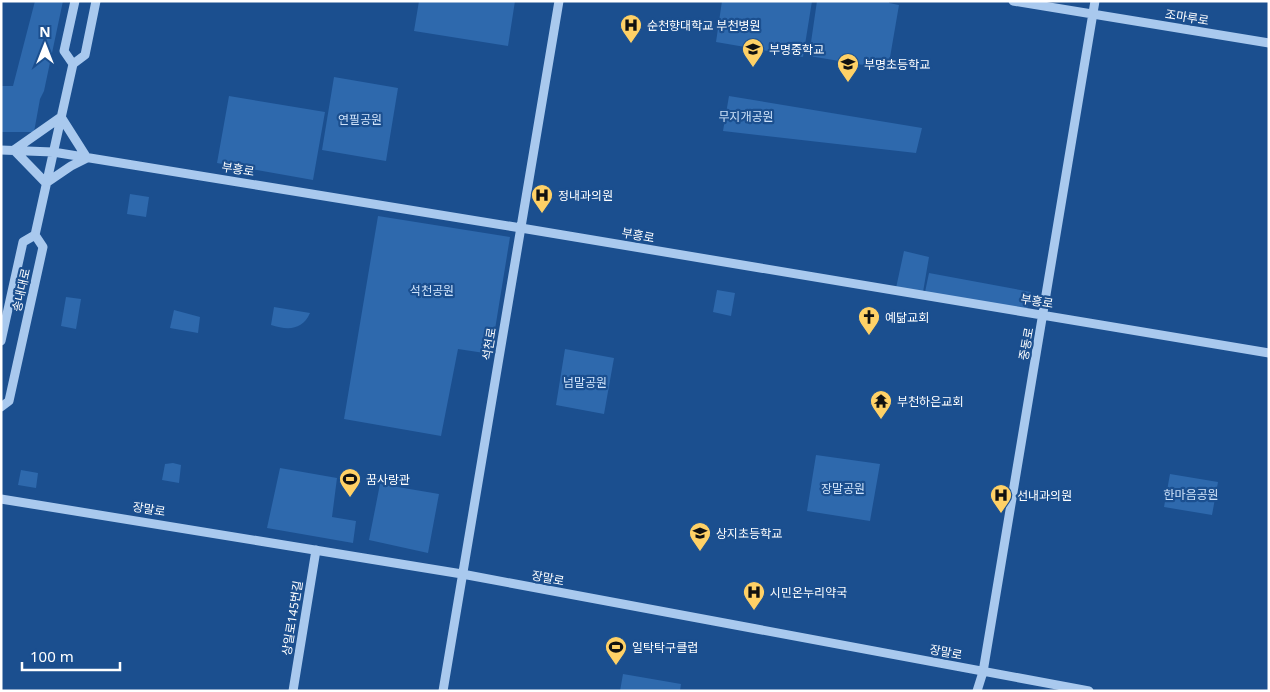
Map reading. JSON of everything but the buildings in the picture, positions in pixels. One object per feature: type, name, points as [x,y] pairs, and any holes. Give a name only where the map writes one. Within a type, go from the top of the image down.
[{"type":"street","points":[[73,64],[64,51],[75,1]]},
{"type":"street","name":"송내대로","points":[[1,408],[9,401],[43,247],[35,234],[73,64],[85,55],[96,1]]},
{"type":"street","name":"석천로","points":[[443,691],[559,1]]},
{"type":"street","name":"조마루로","points":[[1013,1],[1269,43]]},
{"type":"street","name":"중동로","points":[[978,691],[983,672],[1044,315],[1095,1]]},
{"type":"street","points":[[61,117],[87,158],[46,183],[14,150],[61,117]]},
{"type":"street","name":"부흥로","points":[[1,150],[53,152],[1269,353]]},
{"type":"street","name":"송내대로","points":[[1,341],[23,242],[35,234]]},
{"type":"street","name":"장말로","points":[[1,499],[462,574],[1089,691]]},
{"type":"street","name":"상일로145번길","points":[[293,691],[316,550]]},
{"type":"green space","points":[[35,1],[63,1],[34,132],[1,132],[1,86],[13,86]]},
{"type":"green space","points":[[419,1],[515,1],[508,46],[414,31]]},
{"type":"green space","points":[[722,1],[812,1],[803,57],[716,42]]},
{"type":"green space","points":[[817,1],[889,1],[889,3],[899,5],[888,69],[809,56]]},
{"type":"green space","name":"연필공원","points":[[334,77],[398,88],[386,161],[322,150]]},
{"type":"green space","points":[[229,96],[325,112],[313,180],[217,163]]},
{"type":"green space","name":"무지개공원","points":[[729,96],[922,128],[916,153],[723,131]]},
{"type":"green space","points":[[130,194],[149,197],[146,217],[127,214]]},
{"type":"green space","name":"석천공원","points":[[378,216],[510,237],[491,354],[458,349],[441,436],[344,419]]},
{"type":"green space","points":[[904,251],[929,257],[923,292],[896,288]]},
{"type":"green space","points":[[929,273],[1031,292],[1027,309],[925,292]]},
{"type":"green space","points":[[717,290],[735,293],[731,316],[713,312]]},
{"type":"green space","points":[[66,297],[81,299],[76,329],[61,326]]},
{"type":"green space","points":[[274,307],[310,313],[307,319],[298,326],[283,328],[271,325]]},
{"type":"green space","points":[[174,310],[200,317],[198,333],[170,328]]},
{"type":"green space","name":"넘말공원","points":[[565,349],[614,358],[604,414],[556,405]]},
{"type":"green space","name":"장말공원","points":[[816,455],[880,464],[870,521],[807,511]]},
{"type":"green space","points":[[165,464],[181,465],[179,483],[162,480]]},
{"type":"green space","points":[[280,468],[337,478],[332,517],[356,521],[353,543],[267,528]]},
{"type":"green space","points":[[21,470],[38,473],[36,488],[18,485]]},
{"type":"green space","name":"한마음공원","points":[[1170,474],[1218,482],[1212,515],[1164,507]]},
{"type":"green space","points":[[380,484],[439,494],[428,553],[369,540]]},
{"type":"green space","points":[[623,674],[681,684],[680,691],[620,691]]},
{"type":"place","name":"순천향대학교 부천병원","points":[[631,44]]},
{"type":"place","name":"부명중학교","points":[[753,68]]},
{"type":"place","name":"부명초등학교","points":[[848,83]]},
{"type":"place","name":"정내과의원","points":[[542,214]]},
{"type":"place","name":"예닮교회","points":[[869,336]]},
{"type":"place","name":"부천하은교회","points":[[881,420]]},
{"type":"place","name":"꿈사랑관","points":[[350,498]]},
{"type":"place","name":"선내과의원","points":[[1001,514]]},
{"type":"place","name":"상지초등학교","points":[[700,552]]},
{"type":"place","name":"시민온누리약국","points":[[754,611]]},
{"type":"place","name":"일탁탁구클럽","points":[[616,666]]}]
